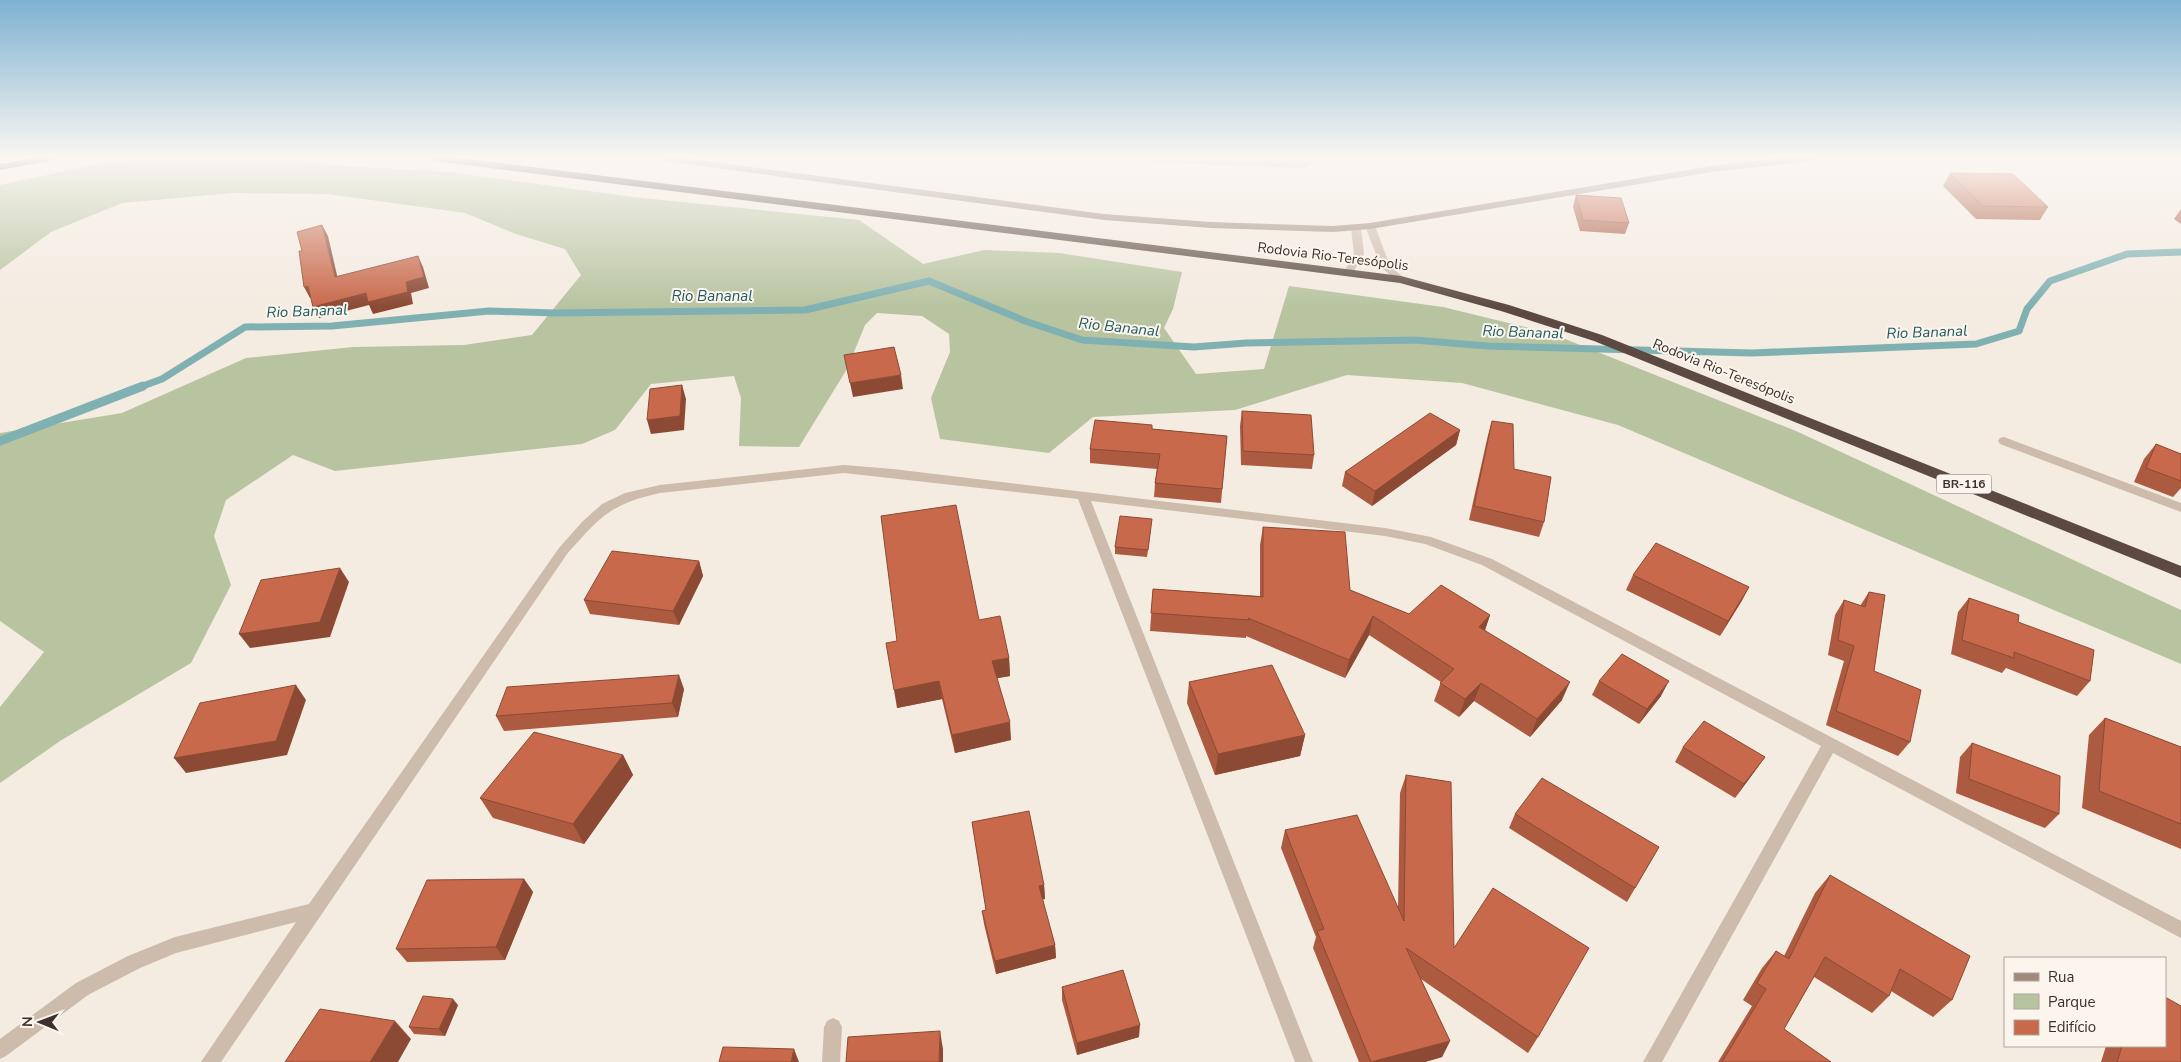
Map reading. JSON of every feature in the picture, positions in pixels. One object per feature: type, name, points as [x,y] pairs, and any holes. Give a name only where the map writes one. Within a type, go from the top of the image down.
[{"type":"highway","name":"Rodovia Rio-Teresópolis","points":[[822,208],[1240,261],[1349,272],[1401,280],[1440,290],[1505,308],[1598,338],[2181,572]]},
{"type":"street","points":[[1033,208],[1104,217],[1211,225],[1333,229],[1370,226],[1480,208]]},
{"type":"street","points":[[1370,226],[1386,267],[1401,280]]},
{"type":"street","points":[[1349,272],[1359,254],[1356,228]]},
{"type":"street","points":[[2004,442],[2181,508]]},
{"type":"street","points":[[210,1062],[563,551],[586,525],[606,507],[629,496],[660,489],[797,472],[844,470],[893,473],[1313,522],[1427,540],[1487,562],[2181,930]]},
{"type":"street","points":[[1083,496],[1304,1062]]},
{"type":"street","points":[[1652,1062],[1830,744]]},
{"type":"street","points":[[0,1050],[82,989],[134,962],[175,945],[314,910]]},
{"type":"street","points":[[831,1062],[833,1027]]},
{"type":"green space","points":[[0,208],[111,208],[51,232],[0,270]]},
{"type":"green space","points":[[426,208],[737,208],[859,220],[923,264],[984,250],[1059,253],[1182,272],[1173,309],[1164,328],[1196,374],[1264,369],[1289,286],[1443,307],[1550,333],[1796,431],[2181,610],[2181,664],[1618,425],[1462,383],[1347,375],[1235,410],[1093,417],[1049,453],[940,439],[931,398],[950,352],[949,334],[922,316],[877,313],[865,325],[847,369],[799,447],[739,446],[741,398],[734,376],[651,384],[615,430],[582,444],[335,471],[293,455],[226,500],[214,536],[231,585],[191,663],[60,741],[0,783],[0,707],[44,652],[0,621],[0,433],[122,413],[246,358],[353,347],[464,345],[532,335],[581,275],[565,249],[516,234],[465,213]]},
{"type":"building","points":[[1580,208],[1624,208],[1629,223],[1583,220]]},
{"type":"building","points":[[322,225],[335,277],[418,256],[424,277],[406,282],[408,292],[368,302],[366,293],[313,307],[308,286],[304,287],[299,251],[302,251],[297,232]]},
{"type":"building","points":[[894,347],[901,375],[850,383],[844,355]]},
{"type":"building","points":[[682,385],[680,416],[647,420],[650,389]]},
{"type":"building","points":[[1242,411],[1311,415],[1314,455],[1243,451]]},
{"type":"building","points":[[1430,413],[1460,430],[1375,491],[1345,472]]},
{"type":"building","points":[[1095,420],[1152,425],[1152,429],[1227,436],[1222,489],[1155,483],[1160,454],[1090,449]]},
{"type":"building","points":[[1492,421],[1513,424],[1514,469],[1551,477],[1544,522],[1474,506]]},
{"type":"building","points":[[2156,444],[2181,454],[2181,481],[2146,468]]},
{"type":"building","points":[[956,505],[979,620],[1000,616],[1009,658],[992,661],[1010,722],[952,735],[939,681],[894,690],[886,643],[897,641],[881,516]]},
{"type":"building","points":[[1120,516],[1152,519],[1148,550],[1115,547]]},
{"type":"building","points":[[1263,527],[1345,532],[1350,590],[1409,614],[1441,585],[1490,615],[1479,627],[1570,682],[1537,719],[1481,683],[1465,699],[1440,683],[1454,669],[1373,616],[1349,660],[1248,618],[1249,620],[1151,613],[1153,589],[1263,597]]},
{"type":"building","points":[[1656,543],[1749,587],[1728,621],[1633,575]]},
{"type":"building","points":[[612,551],[699,561],[673,611],[584,600]]},
{"type":"building","points":[[340,568],[320,622],[239,634],[261,580]]},
{"type":"building","points":[[1869,592],[1885,595],[1874,671],[1921,690],[1910,742],[1836,711],[1854,646],[1838,640],[1844,600],[1865,607]]},
{"type":"building","points":[[1969,598],[2019,615],[2018,622],[2094,650],[2090,681],[2014,652],[2014,658],[1962,640]]},
{"type":"building","points":[[1622,654],[1669,681],[1647,709],[1599,681]]},
{"type":"building","points":[[1272,665],[1305,735],[1218,754],[1189,682]]},
{"type":"building","points":[[679,675],[672,703],[496,716],[507,687]]},
{"type":"building","points":[[296,685],[276,741],[174,758],[200,703]]},
{"type":"building","points":[[2105,718],[2181,747],[2181,824],[2099,791]]},
{"type":"building","points":[[1704,721],[1765,757],[1744,784],[1683,747]]},
{"type":"building","points":[[534,732],[623,755],[573,824],[480,798]]},
{"type":"building","points":[[1972,743],[2060,776],[2059,814],[1969,779]]},
{"type":"building","points":[[1406,775],[1451,782],[1454,948],[1493,888],[1589,948],[1538,1037],[1406,948],[1450,1041],[1371,1062],[1317,931],[1324,929],[1285,830],[1357,815],[1404,921]]},
{"type":"building","points":[[1542,778],[1659,847],[1635,888],[1515,814]]},
{"type":"building","points":[[1029,811],[1044,885],[1039,886],[1055,945],[995,961],[982,911],[986,910],[972,822]]},
{"type":"building","points":[[1830,875],[1970,956],[1952,1000],[1900,969],[1889,996],[1825,957],[1784,1029],[1831,1062],[1722,1062],[1766,989],[1757,983],[1776,951],[1789,959]]},
{"type":"building","points":[[524,879],[496,947],[396,949],[427,880]]},
{"type":"building","points":[[1123,970],[1140,1025],[1077,1043],[1062,987]]},
{"type":"building","points":[[423,996],[453,999],[439,1029],[409,1027]]},
{"type":"building","points":[[2166,998],[2181,1006],[2181,1062],[2117,1062],[2122,1047],[2166,1047]]},
{"type":"building","points":[[320,1009],[395,1021],[370,1062],[285,1062]]},
{"type":"building","points":[[940,1031],[939,1062],[846,1062],[848,1037]]},
{"type":"building","points":[[723,1047],[794,1049],[791,1062],[719,1062]]},
{"type":"waterway","name":"Rio Bananal","points":[[140,387],[162,379],[245,327],[332,326],[489,311],[555,313],[805,310],[929,281],[1025,321],[1082,340],[1194,347],[1246,343],[1414,340],[1488,346],[1752,353],[1976,344],[2019,331],[2027,309],[2050,281],[2127,254],[2181,252]]},
{"type":"waterway","name":"Rio Bananal","points":[[0,441],[143,386]]}]
